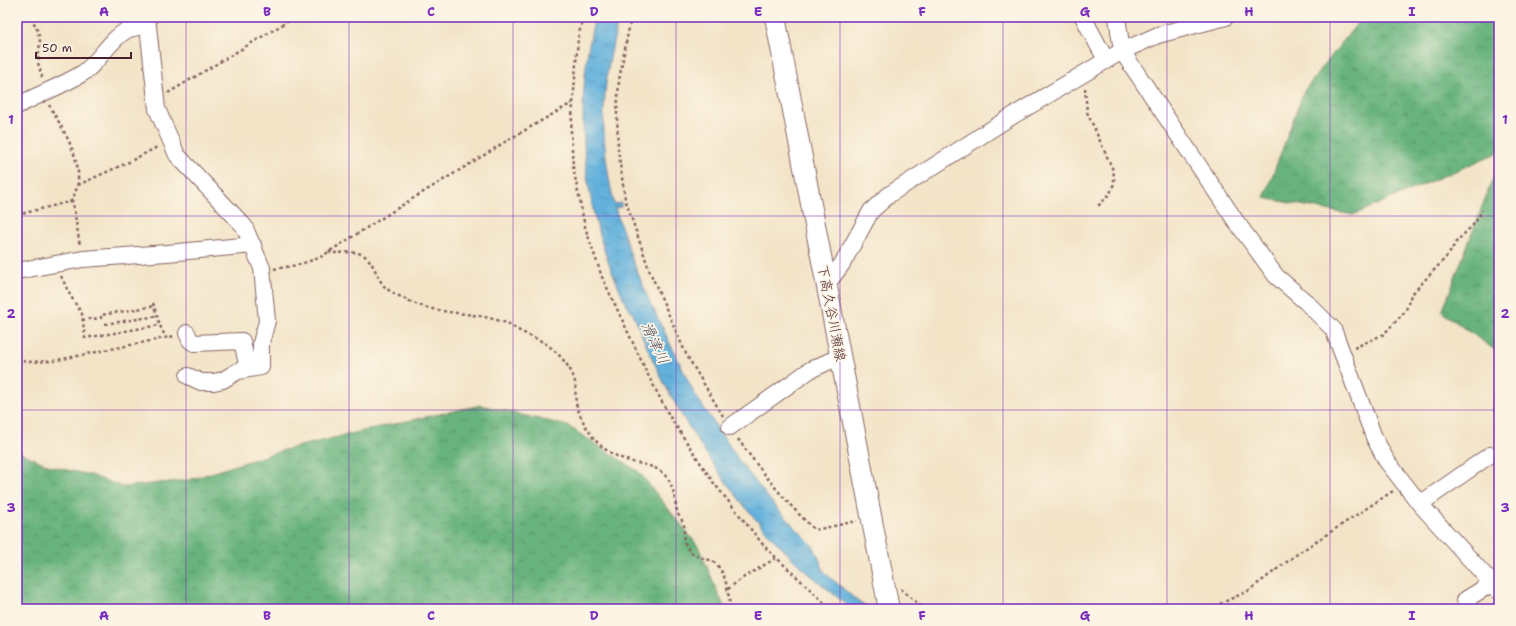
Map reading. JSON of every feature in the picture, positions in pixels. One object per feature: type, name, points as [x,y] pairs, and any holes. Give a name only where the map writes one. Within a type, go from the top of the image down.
[{"type":"main road","name":"下高久谷川瀬線","points":[[775,17],[889,609]]},
{"type":"street","points":[[1083,17],[1106,60]]},
{"type":"street","points":[[1117,17],[1122,51],[1235,220],[1276,276],[1306,302],[1333,329],[1374,437],[1386,460],[1420,504],[1496,584],[1465,600]]},
{"type":"street","points":[[827,284],[842,264],[871,211],[890,194],[1009,118],[1122,51],[1158,35],[1226,17]]},
{"type":"street","points":[[17,106],[68,82],[84,72],[100,57],[116,38],[126,31],[147,22],[157,109],[177,155],[244,226],[262,271],[267,321],[261,343],[261,367],[238,371],[224,380],[214,382],[201,382],[188,376]]},
{"type":"street","points":[[17,270],[83,258],[167,253],[252,245]]},
{"type":"street","points":[[187,333],[190,340],[194,343],[242,341],[248,369]]},
{"type":"street","points":[[730,427],[810,370],[841,356]]},
{"type":"street","points":[[1420,504],[1490,455]]},
{"type":"path","points":[[31,17],[38,32],[40,41],[38,62],[45,96],[74,153],[78,178],[72,201],[83,258]]},
{"type":"path","points":[[156,100],[295,17]]},
{"type":"path","points":[[583,17],[578,38],[572,102],[571,131],[573,166],[584,227],[602,277],[645,371],[670,417],[713,482],[765,548],[831,609]]},
{"type":"path","points":[[631,17],[619,80],[617,114],[618,149],[625,198],[650,272],[686,354],[730,427],[759,468],[785,499],[815,530],[871,518]]},
{"type":"path","points":[[1083,74],[1087,112],[1113,170],[1115,178],[1109,195],[1096,208]]},
{"type":"path","points":[[262,271],[310,262],[319,258],[474,160],[572,102]]},
{"type":"path","points":[[77,186],[129,162],[170,139]]},
{"type":"path","points":[[17,215],[72,201]]},
{"type":"path","points":[[1342,354],[1384,334],[1406,310],[1411,296],[1449,254],[1456,242],[1473,225],[1482,210]]},
{"type":"path","points":[[329,251],[331,253],[362,254],[368,258],[386,289],[423,307],[448,313],[465,313],[501,321],[552,349],[564,362],[573,376],[576,403],[583,422],[600,445],[613,454],[628,461],[657,469],[665,475],[674,491],[677,510],[683,524],[684,541],[688,549],[700,558],[716,563],[728,589],[731,609]]},
{"type":"path","points":[[59,262],[63,283],[82,314],[85,338],[160,325]]},
{"type":"path","points":[[153,303],[166,338]]},
{"type":"path","points":[[82,320],[101,318],[101,315],[154,306]]},
{"type":"path","points":[[105,324],[157,316]]},
{"type":"path","points":[[17,360],[28,362],[53,361],[187,333]]},
{"type":"path","points":[[1209,609],[1248,591],[1300,552],[1404,484]]},
{"type":"path","points":[[728,589],[741,579],[776,558]]},
{"type":"path","points":[[884,582],[897,585],[924,609]]},
{"type":"green space","points":[[1362,17],[1499,17],[1499,152],[1353,215],[1264,198],[1304,91]]},
{"type":"green space","points":[[1499,162],[1499,353],[1442,312]]},
{"type":"green space","points":[[1499,378],[1499,416],[1492,411]]},
{"type":"green space","points":[[481,405],[568,426],[639,472],[698,546],[725,609],[17,609],[17,451],[50,466],[90,475],[123,487],[189,480],[284,450]]},
{"type":"water","name":"滑津川","points":[[595,17],[619,17],[605,88],[605,150],[614,204],[621,203],[621,207],[615,208],[632,259],[649,300],[694,393],[740,462],[774,505],[814,547],[825,573],[860,603],[873,609],[852,609],[794,560],[755,519],[720,473],[687,425],[660,375],[633,314],[625,301],[603,246],[594,214],[584,148],[584,81],[588,48]]}]
